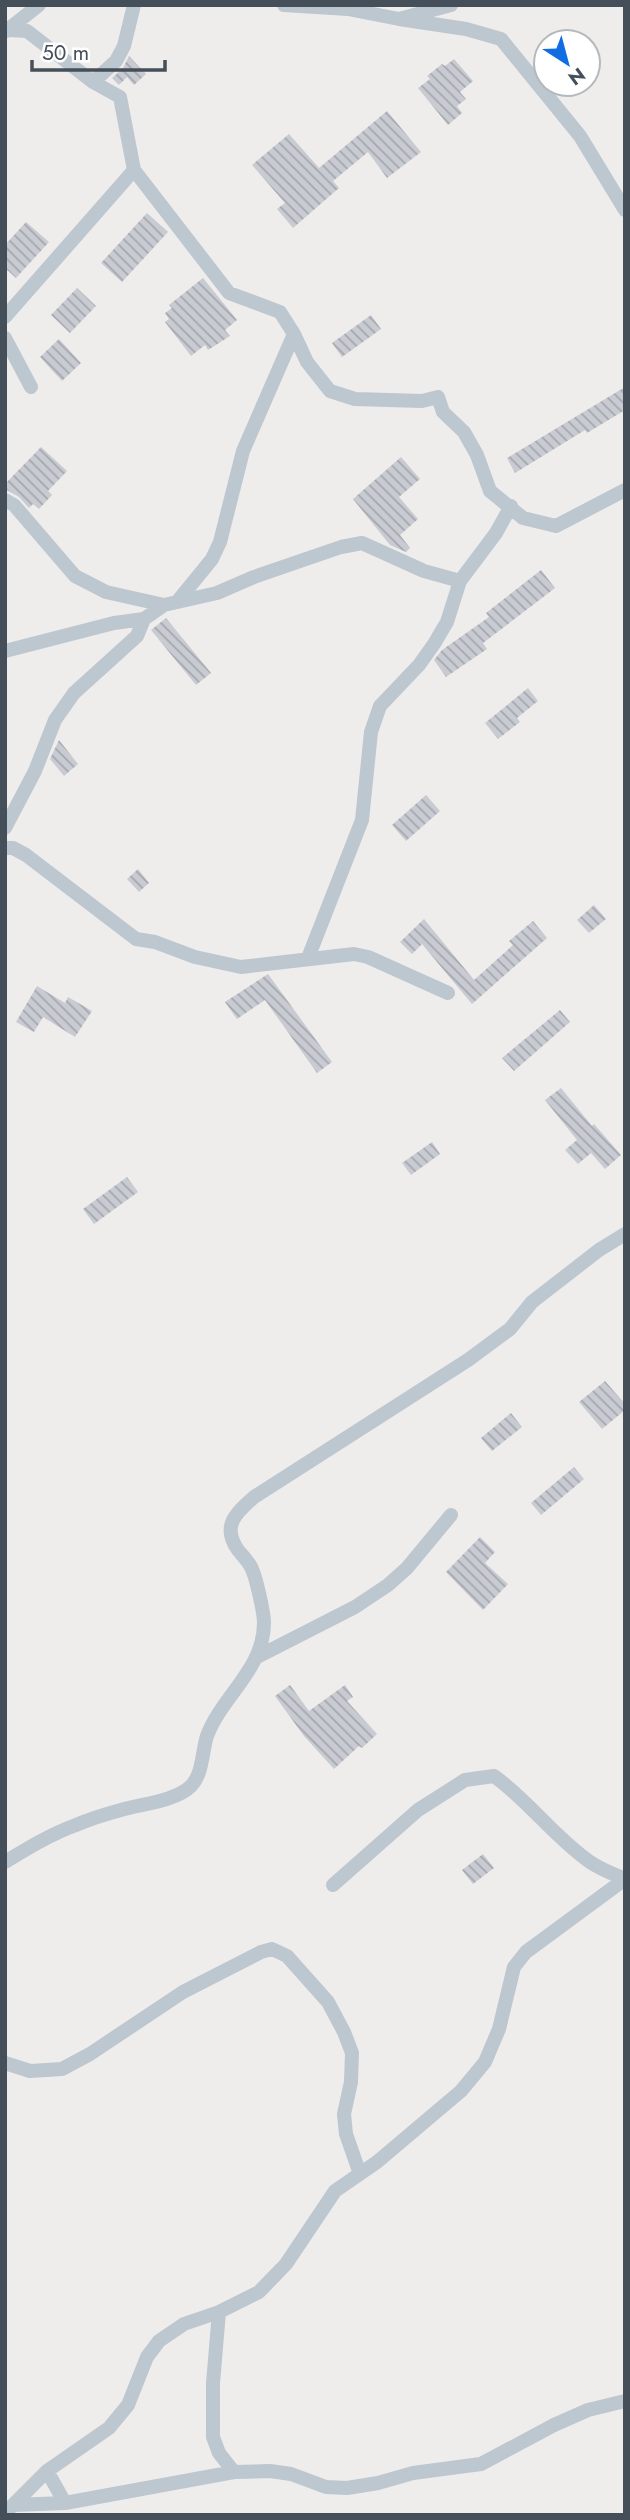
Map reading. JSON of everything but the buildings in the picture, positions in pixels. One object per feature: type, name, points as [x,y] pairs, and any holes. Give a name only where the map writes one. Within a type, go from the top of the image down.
[{"type":"street","points":[[7,30],[39,5]]},
{"type":"street","points":[[93,82],[116,61],[124,47],[134,5]]},
{"type":"street","points":[[284,5],[348,9],[466,29],[501,39],[579,136],[625,210]]},
{"type":"street","points":[[400,19],[451,5]]},
{"type":"street","points":[[7,30],[27,31],[93,82],[120,97],[134,170],[229,293],[280,312],[307,362],[330,391],[355,399],[422,401],[438,397],[443,412],[464,432],[477,455],[490,491],[523,517],[556,526],[625,490]]},
{"type":"street","points":[[5,317],[134,170]]},
{"type":"street","points":[[171,604],[212,559],[220,542],[243,452],[294,334]]},
{"type":"street","points":[[5,338],[31,387]]},
{"type":"street","points":[[5,500],[14,505],[75,576],[106,592],[171,604]]},
{"type":"street","points":[[308,958],[362,820],[371,732],[380,706],[419,665],[434,644],[447,622],[460,581],[496,533],[511,506]]},
{"type":"street","points":[[5,651],[114,623],[144,619],[171,604],[217,593],[331,550],[362,543],[424,571],[460,581]]},
{"type":"street","points":[[5,828],[35,771],[55,720],[74,692],[138,636],[144,619]]},
{"type":"street","points":[[5,848],[13,848],[26,855],[136,939],[155,942],[195,957],[241,967],[354,954],[368,957],[448,993]]},
{"type":"street","points":[[5,1862],[74,1825],[169,1798],[191,1786],[199,1770],[207,1736],[219,1712],[257,1657],[264,1623],[252,1568],[236,1547],[230,1533],[235,1514],[254,1497],[468,1360],[510,1329],[532,1301],[599,1250],[625,1234]]},
{"type":"street","points":[[257,1657],[355,1607],[388,1585],[407,1568],[451,1515]]},
{"type":"street","points":[[9,2509],[47,2470],[109,2428],[128,2405],[147,2357],[159,2341],[184,2324],[219,2312],[259,2292],[286,2264],[335,2191],[360,2174],[461,2091],[485,2062],[499,2029],[514,1967],[526,1952],[625,1879],[591,1863],[552,1830],[519,1794],[494,1776],[465,1780],[418,1810],[333,1885]]},
{"type":"street","points":[[5,2063],[30,2071],[62,2070],[183,1992],[261,1952],[272,1949],[282,1952],[328,2002],[352,2053],[351,2082],[344,2114],[346,2134],[360,2174]]},
{"type":"street","points":[[219,2312],[213,2437],[215,2448],[234,2472]]},
{"type":"street","points":[[9,2509],[65,2503],[234,2472],[280,2473],[326,2487],[347,2488],[378,2483],[413,2473],[481,2464],[588,2410],[625,2401]]},
{"type":"street","points":[[47,2470],[65,2503]]}]
